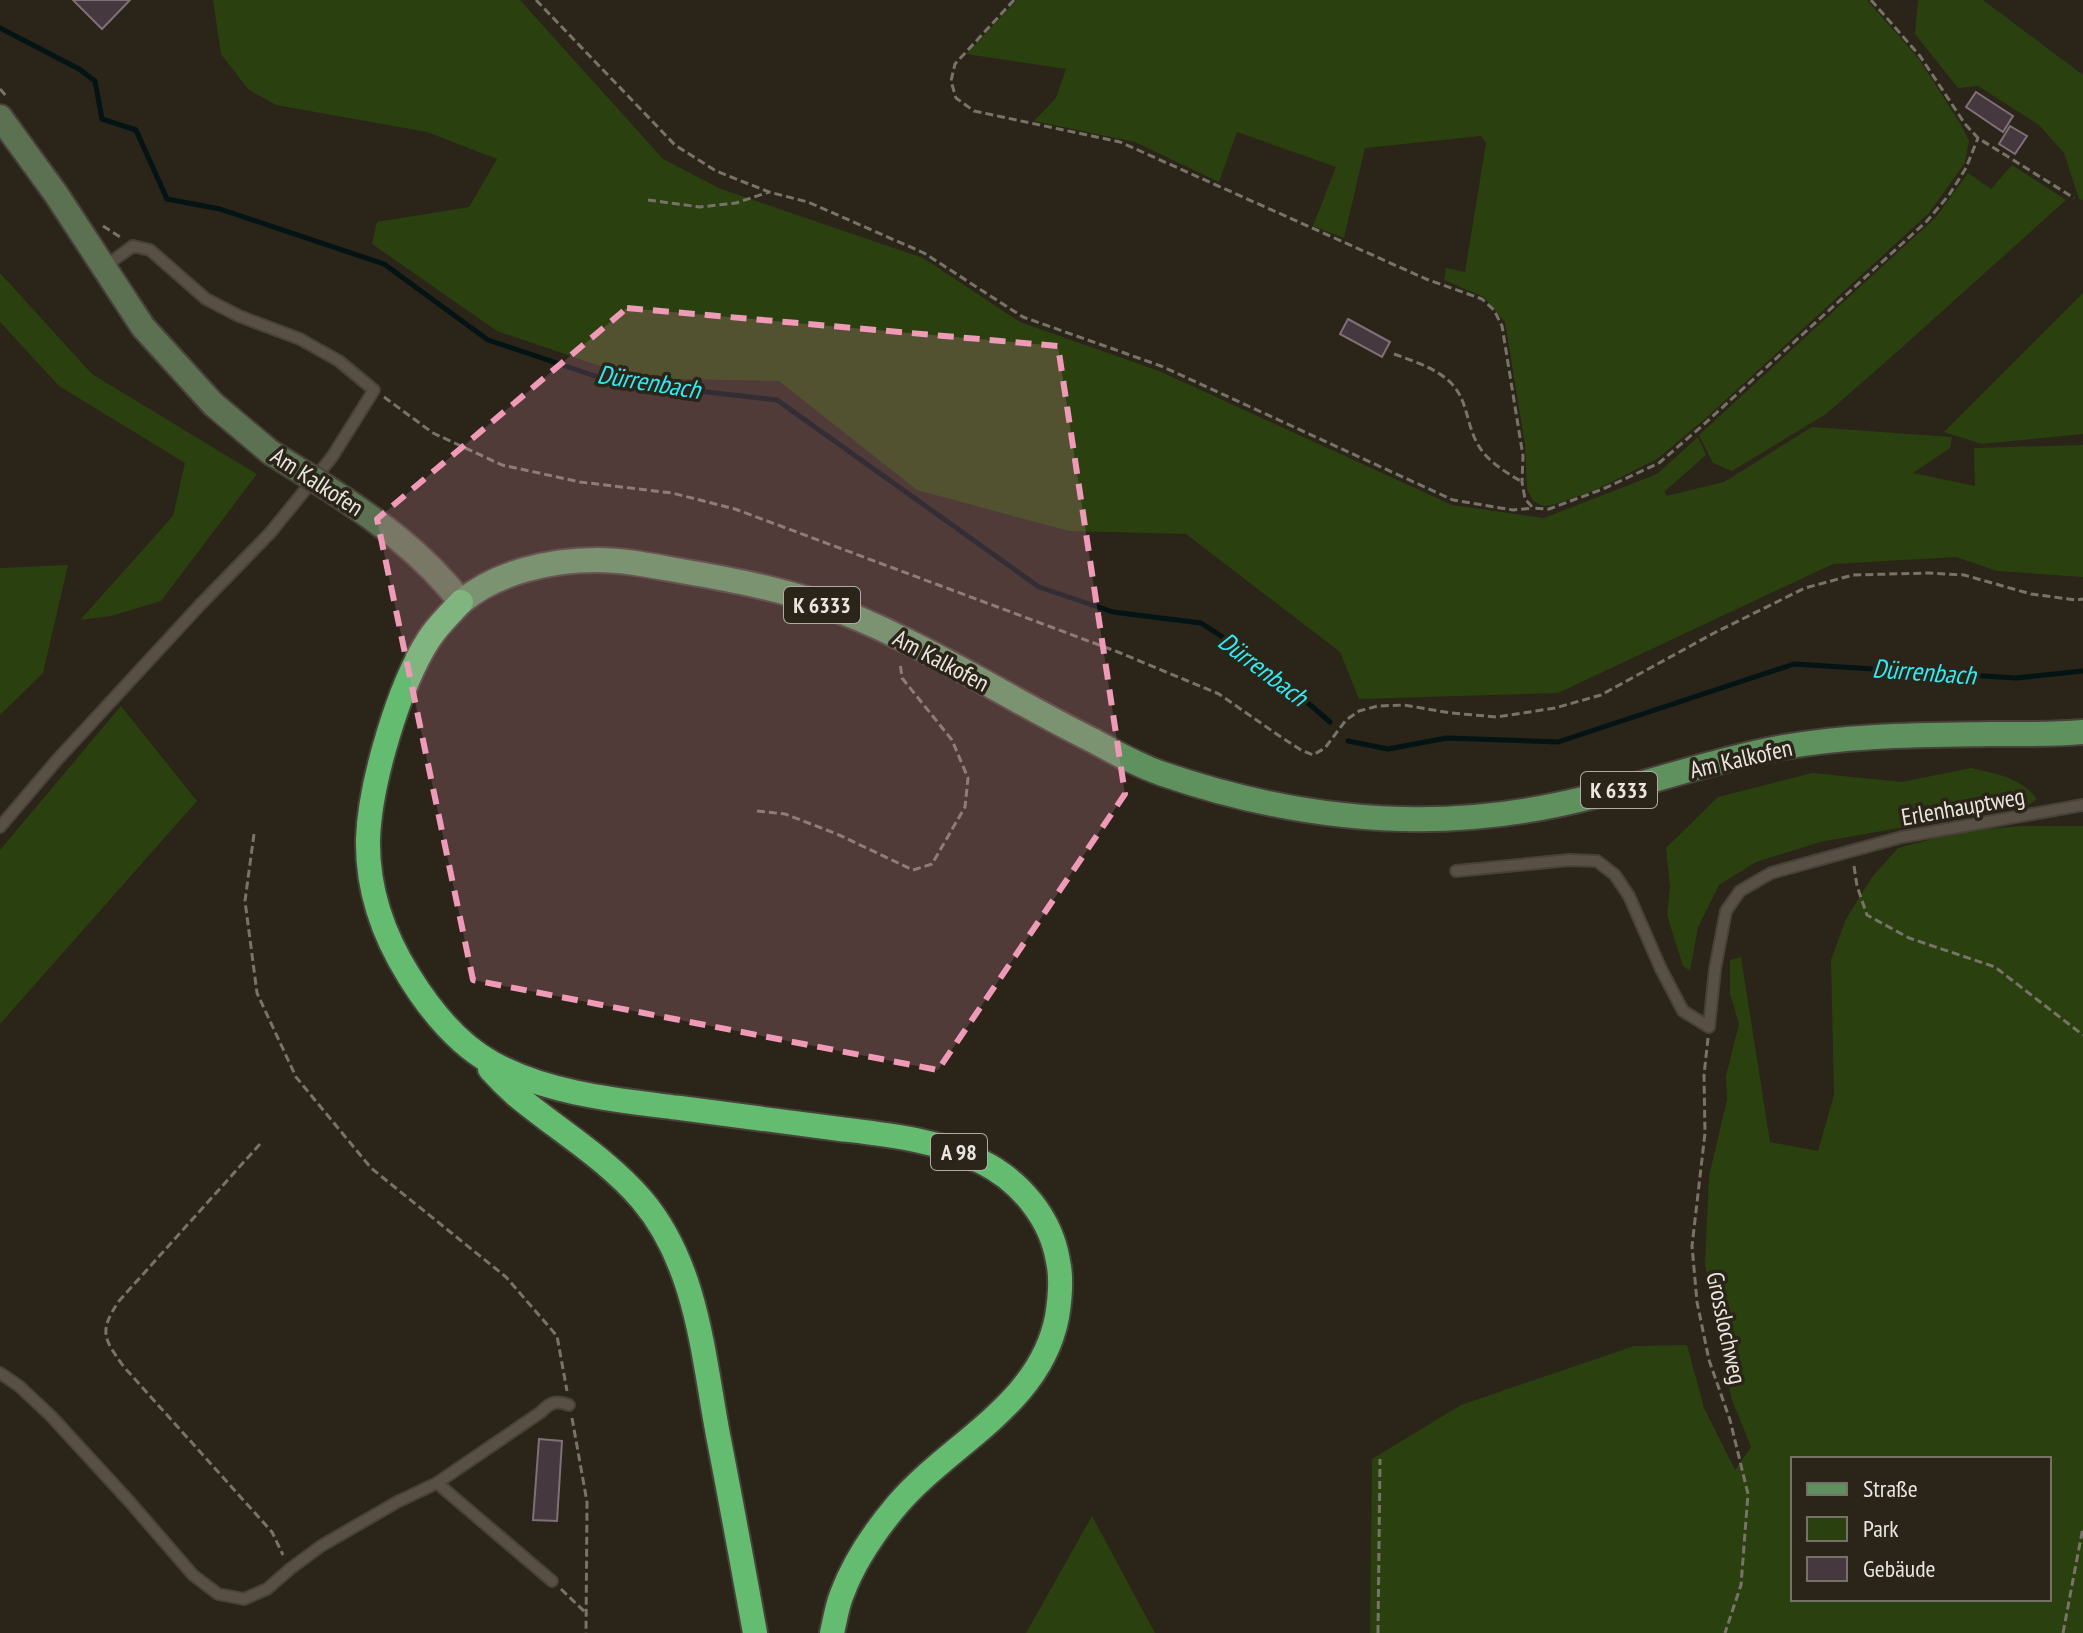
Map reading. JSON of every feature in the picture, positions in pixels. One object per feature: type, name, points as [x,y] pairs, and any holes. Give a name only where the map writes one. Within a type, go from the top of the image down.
[{"type":"highway","name":"A 98","points":[[461,602],[430,637],[411,672],[385,749],[369,823],[369,877],[376,909],[386,936],[429,1009],[515,1094],[606,1164],[643,1202],[662,1228],[676,1256],[694,1308],[755,1633]]},
{"type":"highway","name":"A 98","points":[[462,1042],[488,1061],[519,1076],[580,1094],[923,1141],[986,1164],[1034,1203],[1049,1230],[1059,1261],[1060,1300],[1054,1331],[1035,1374],[1004,1409],[937,1464],[899,1503],[870,1540],[842,1594],[832,1633]]},
{"type":"main road","name":"Am Kalkofen","points":[[461,602],[475,591],[522,572],[556,563],[610,561],[723,578],[811,600],[903,639],[1039,714],[1157,772],[1226,794],[1336,816],[1426,820],[1508,813],[1553,806],[1780,748],[1830,742],[1929,735],[2083,732]]},
{"type":"street","name":"Am Kalkofen","points":[[0,117],[56,194],[143,327],[213,404],[270,452],[366,513],[411,548],[443,578],[461,602]]},
{"type":"lane","points":[[0,827],[57,760],[270,533],[332,457],[374,390],[339,361],[300,339],[239,316],[206,299],[150,250],[133,246],[103,267]]},
{"type":"lane","name":"Erlenhauptweg","points":[[1709,1027],[1715,969],[1726,911],[1740,891],[1771,873],[1902,837],[2083,805]]},
{"type":"lane","points":[[1456,871],[1569,860],[1597,861],[1615,875],[1629,896],[1683,1011],[1709,1027]]},
{"type":"lane","points":[[0,1373],[51,1416],[193,1575],[218,1594],[244,1599],[267,1589],[321,1546],[437,1483],[550,1403],[557,1401],[569,1405]]},
{"type":"lane","points":[[437,1483],[552,1581]]},
{"type":"path","points":[[536,0],[675,145],[716,171],[769,192],[808,202],[924,253],[1023,317],[1161,366],[1453,500],[1513,510],[1549,509],[1659,463],[1927,221],[1966,168],[1978,138]]},
{"type":"path","points":[[1014,0],[955,64],[951,81],[956,98],[974,111],[1120,142],[1426,279],[1482,299],[1494,310],[1502,326],[1523,456],[1525,499],[1533,508]]},
{"type":"path","points":[[1871,0],[1920,56],[1965,124],[1978,138],[2074,198]]},
{"type":"path","points":[[648,200],[700,207],[736,203],[769,192]]},
{"type":"path","points":[[1394,354],[1429,368],[1451,383],[1464,404],[1476,441],[1495,466],[1522,482]]},
{"type":"path","points":[[374,390],[433,433],[502,465],[580,482],[672,493],[735,509],[1118,652],[1219,694],[1313,755],[1325,748],[1346,720],[1359,711],[1378,706],[1404,705],[1497,717],[1555,708],[1601,695],[1714,633],[1805,588],[1853,575],[1964,575],[2031,594],[2083,599]]},
{"type":"path","points":[[757,811],[785,814],[837,834],[913,870],[932,864],[965,807],[968,778],[952,740],[902,678],[899,651],[903,639]]},
{"type":"path","points":[[254,834],[245,901],[257,993],[296,1077],[371,1168],[506,1277],[557,1336],[587,1502],[586,1633]]},
{"type":"path","points":[[1852,850],[1857,886],[1867,915],[1909,938],[1995,967],[2083,1035]]},
{"type":"path","name":"Grosslochweg","points":[[1709,1027],[1704,1075],[1705,1133],[1693,1260],[1697,1302],[1709,1360],[1730,1420],[1748,1494],[1741,1585],[1725,1633]]},
{"type":"path","points":[[260,1144],[119,1301],[109,1317],[106,1330],[107,1343],[124,1367],[272,1532],[290,1569]]},
{"type":"path","points":[[1378,1633],[1380,1459]]},
{"type":"path","points":[[2063,1633],[2083,1527]]},
{"type":"path","points":[[552,1581],[587,1615]]},
{"type":"highlighted area","points":[[627,308],[1058,346],[1125,794],[938,1070],[473,980],[377,519]]},
{"type":"green space","points":[[213,0],[520,0],[663,159],[721,189],[923,258],[1020,322],[1159,371],[1452,505],[1544,518],[1657,474],[1698,437],[1706,455],[1665,491],[1666,496],[1724,482],[1812,427],[1952,437],[1950,448],[1913,473],[1975,486],[1974,448],[2083,445],[2083,577],[1997,571],[1956,557],[1833,564],[1558,693],[1359,699],[1340,652],[1186,534],[1069,531],[917,490],[779,381],[636,378],[497,331],[372,244],[377,222],[469,207],[497,159],[427,132],[276,105],[248,89],[221,54]]},
{"type":"green space","points":[[1017,0],[1867,0],[1919,59],[1969,141],[1965,163],[1929,213],[1705,419],[1657,459],[1593,491],[1543,506],[1533,501],[1527,489],[1525,445],[1505,322],[1484,297],[1444,280],[1446,268],[1465,272],[1486,143],[1481,136],[1365,148],[1344,238],[1313,226],[1336,167],[1237,132],[1219,182],[1135,142],[1034,121],[1056,98],[1066,69],[966,54]]},
{"type":"green space","points":[[1918,0],[1983,0],[2083,75],[2083,200],[2079,199],[2064,153],[2039,125],[1978,86],[1958,88],[1915,34]]},
{"type":"green space","points":[[2012,165],[2066,200],[1826,414],[1732,471],[1713,463],[1699,435],[1936,217],[1968,173],[1991,189]]},
{"type":"green space","points":[[0,273],[92,374],[257,474],[161,601],[111,616],[80,620],[173,516],[185,463],[59,386],[0,322]]},
{"type":"green space","points":[[2083,293],[2083,434],[1982,444],[1944,432]]},
{"type":"green space","points":[[68,565],[43,673],[0,715],[0,568]]},
{"type":"green space","points":[[121,706],[197,801],[0,1024],[0,850]]},
{"type":"green space","points":[[1971,768],[2016,781],[2037,799],[2028,805],[1820,842],[1756,862],[1719,885],[1698,927],[1690,971],[1683,966],[1667,915],[1670,887],[1666,848],[1718,797],[1812,773],[1902,782]]},
{"type":"green space","points":[[2022,826],[2083,826],[2083,1633],[1370,1633],[1372,1459],[1461,1405],[1634,1346],[1687,1345],[1704,1408],[1735,1470],[1751,1447],[1732,1400],[1720,1353],[1705,1264],[1709,1176],[1727,1100],[1726,1076],[1739,1024],[1730,994],[1730,960],[1741,957],[1770,1142],[1818,1151],[1834,1095],[1831,960],[1846,919],[1872,877],[1898,848],[1962,831]]},
{"type":"green space","points":[[1092,1516],[1155,1633],[1026,1633]]},
{"type":"building","points":[[73,0],[130,0],[102,29]]},
{"type":"building","points":[[1976,92],[2013,116],[2003,132],[1966,107]]},
{"type":"building","points":[[2010,126],[2027,136],[2015,154],[1999,144]]},
{"type":"building","points":[[1348,319],[1390,342],[1382,357],[1340,334]]},
{"type":"building","points":[[539,1439],[562,1441],[557,1521],[533,1520]]},
{"type":"waterway","name":"Dürrenbach","points":[[0,28],[79,69],[95,81],[102,119],[136,130],[167,199],[220,209],[384,264],[488,340],[610,381],[777,400],[1039,587],[1113,612],[1201,623],[1261,662],[1330,722]]},
{"type":"waterway","name":"Dürrenbach","points":[[1348,741],[1388,749],[1447,738],[1558,742],[1794,664],[2016,678],[2083,671]]}]
